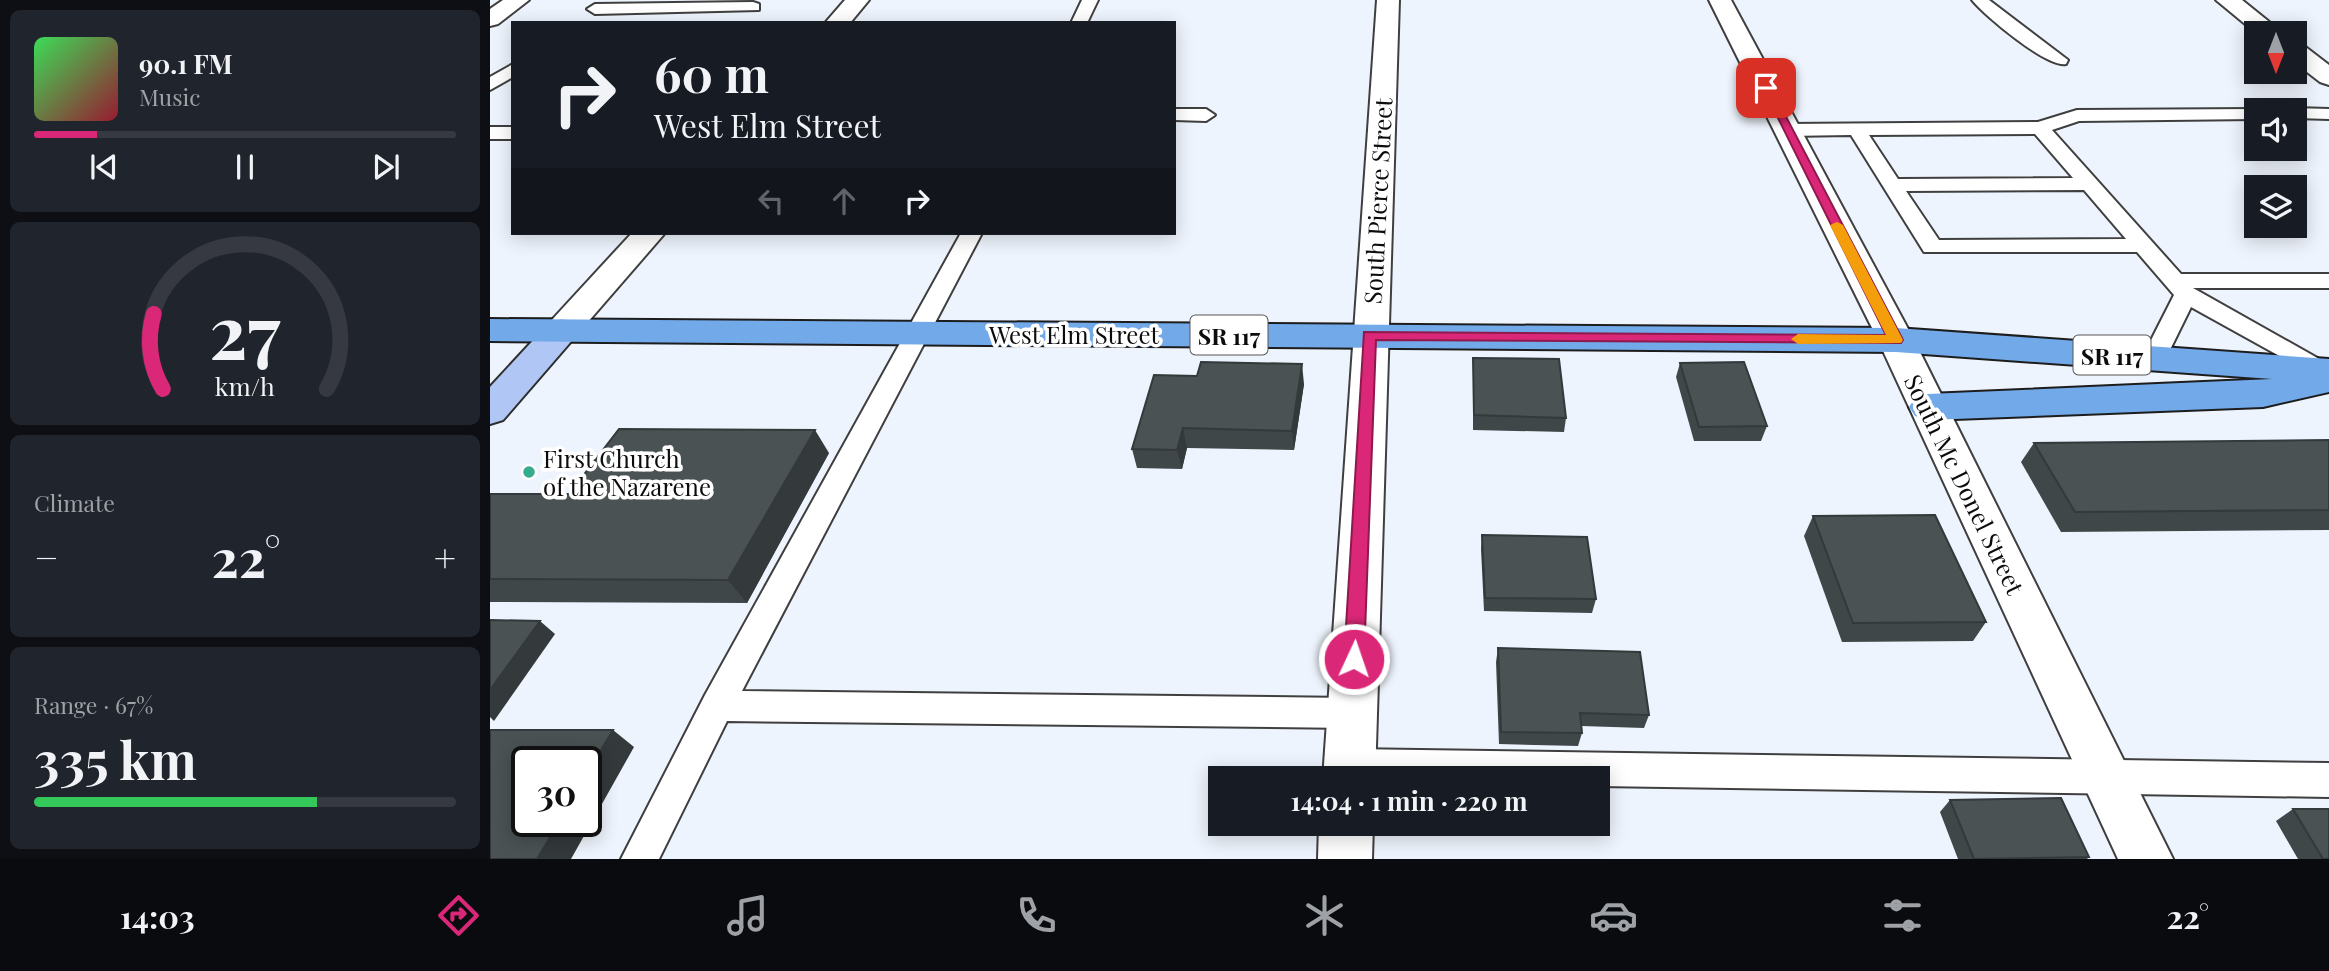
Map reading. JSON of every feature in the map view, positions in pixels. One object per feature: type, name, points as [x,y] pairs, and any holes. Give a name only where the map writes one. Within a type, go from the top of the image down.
[{"type":"main road","name":"West Elm Street","points":[[490,330],[1896,340],[2154,358],[2326,374]]},
{"type":"main road","points":[[490,411],[562,330]]},
{"type":"main road","points":[[1928,407],[2263,394],[2326,374]]},
{"type":"street","points":[[490,19],[518,0]]},
{"type":"street","points":[[839,21],[858,0]]},
{"type":"street","name":"South Pierce Street","points":[[1349,766],[1388,0]]},
{"type":"street","name":"South Mc Donel Street","points":[[1720,0],[1896,340],[2146,859]]},
{"type":"street","points":[[2228,0],[2256,21]]},
{"type":"street","points":[[2307,60],[2329,77]]},
{"type":"street","points":[[562,330],[647,235]]},
{"type":"street","points":[[1345,859],[1346,836]]},
{"type":"lane","points":[[1080,21],[1090,0]]},
{"type":"lane","points":[[1980,0],[2004,22],[2060,60]]},
{"type":"lane","points":[[596,8],[757,3]]},
{"type":"lane","points":[[738,21],[757,3]]},
{"type":"lane","points":[[490,85],[511,70]]},
{"type":"lane","points":[[2307,113],[2328,114]]},
{"type":"lane","points":[[1176,114],[1206,115]]},
{"type":"lane","points":[[1787,130],[2040,128],[2077,116],[2244,114]]},
{"type":"lane","points":[[2040,128],[2181,288],[2326,374]]},
{"type":"lane","points":[[1856,129],[1932,247],[2145,245]]},
{"type":"lane","points":[[490,133],[511,133]]},
{"type":"lane","points":[[1893,185],[2090,184]]},
{"type":"lane","points":[[640,859],[717,706],[970,235]]},
{"type":"lane","points":[[2181,288],[2329,281]]},
{"type":"lane","points":[[2154,358],[2181,288]]},
{"type":"lane","points":[[717,706],[1352,713]]},
{"type":"lane","points":[[1610,773],[2329,780]]},
{"type":"building","points":[[1473,358],[1559,359],[1566,418],[1474,415]]},
{"type":"building","points":[[1201,362],[1302,364],[1292,431],[1183,428],[1177,450],[1132,449],[1154,375],[1197,376]]},
{"type":"building","points":[[1744,362],[1767,426],[1699,427],[1680,363]]},
{"type":"building","points":[[619,429],[815,430],[728,580],[490,579],[490,494],[569,494]]},
{"type":"building","points":[[2329,440],[2329,510],[2075,512],[2034,443]]},
{"type":"building","points":[[1935,515],[1986,622],[1853,623],[1813,516]]},
{"type":"building","points":[[1482,535],[1587,537],[1596,599],[1485,598]]},
{"type":"building","points":[[490,620],[540,621],[490,690]]},
{"type":"building","points":[[1498,648],[1640,652],[1649,715],[1580,713],[1582,733],[1501,732]]},
{"type":"building","points":[[490,730],[613,730],[602,748],[602,746],[511,746],[511,837],[550,837],[537,859],[490,859]]},
{"type":"building","points":[[2061,798],[2089,857],[1974,859],[1950,800]]},
{"type":"building","points":[[2293,809],[2329,809],[2329,859],[2323,859]]},
{"type":"slow traffic","points":[[1798,339],[1896,340],[1837,225]]},
{"type":"place","name":"First Church of the Nazarene","points":[[529,472]]},
{"type":"route","points":[[1354,659],[1369,336],[1896,340],[1766,88]]}]
